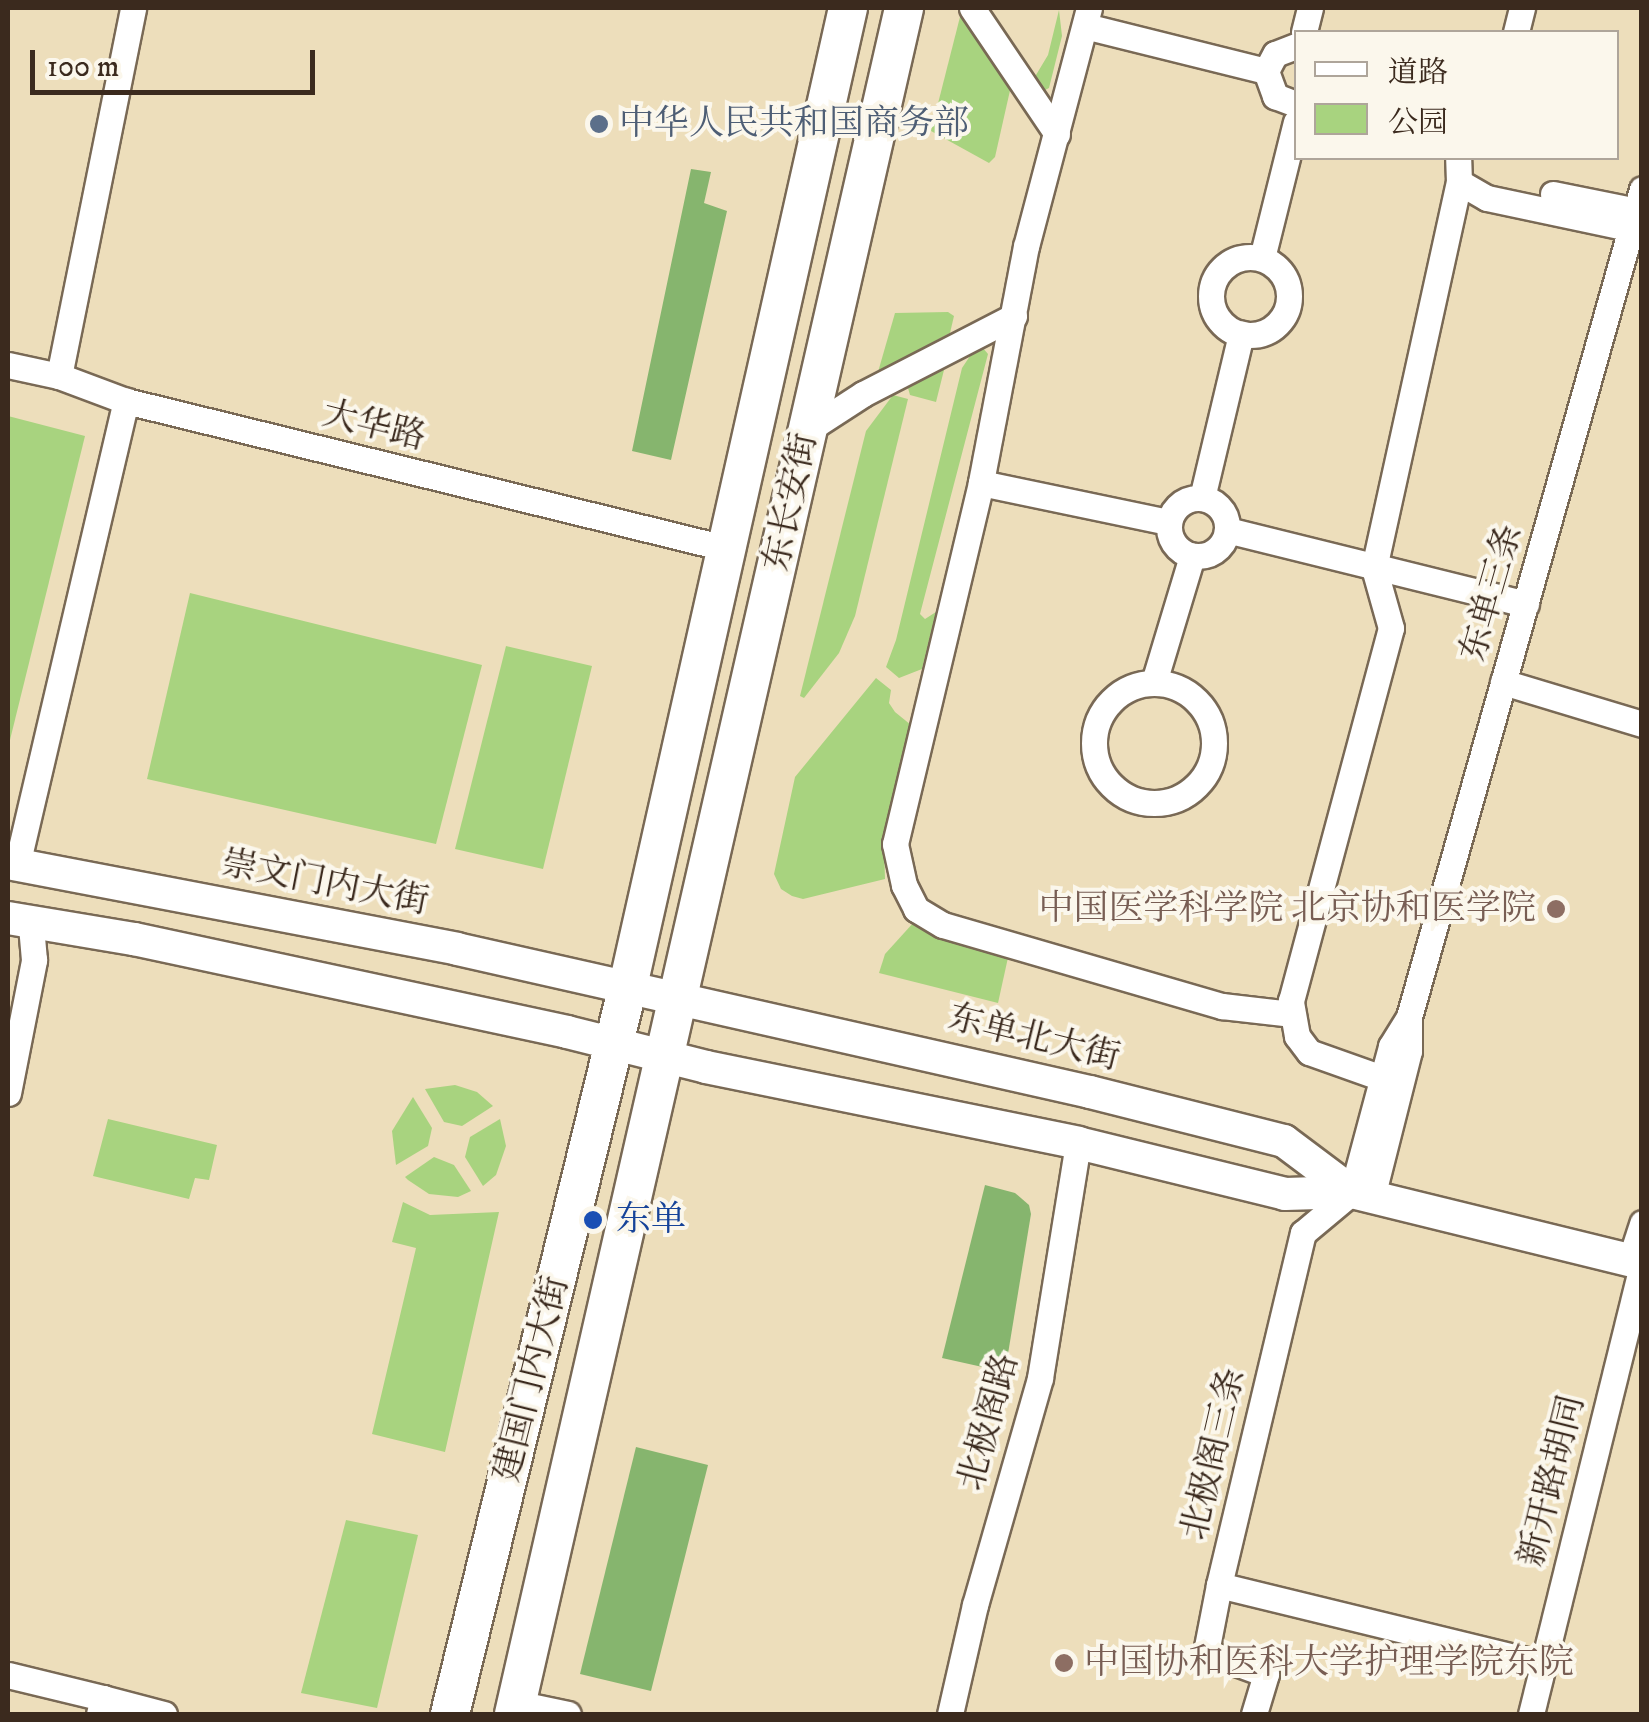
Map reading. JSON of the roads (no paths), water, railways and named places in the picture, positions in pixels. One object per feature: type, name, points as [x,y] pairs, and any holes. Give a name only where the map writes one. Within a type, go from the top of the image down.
[{"type":"highway","name":"东长安街","points":[[614,1044],[848,8]]},
{"type":"highway","name":"东长安街","points":[[667,1057],[904,8]]},
{"type":"highway","name":"建国门内大街","points":[[450,1714],[614,1044]]},
{"type":"highway","name":"建国门内大街","points":[[515,1709],[667,1057]]},
{"type":"main road","name":"崇文门内大街","points":[[12,864],[681,998]]},
{"type":"main road","points":[[19,921],[134,939],[614,1044]]},
{"type":"main road","name":"东单北大街","points":[[681,998],[1284,1141],[1362,1194]]},
{"type":"main road","name":"东单北大街","points":[[614,1044],[1078,1143],[1285,1194],[1362,1194],[1638,1263]]},
{"type":"street","points":[[60,376],[133,8]]},
{"type":"street","points":[[972,8],[1057,134]]},
{"type":"street","points":[[1266,71],[1087,17],[1026,246],[981,483],[895,844],[904,885],[916,909],[942,925],[1222,1006],[1290,1014]]},
{"type":"street","points":[[1294,47],[1274,54],[1266,71],[1275,96],[1294,103]]},
{"type":"street","points":[[1262,258],[1294,130]]},
{"type":"street","points":[[1382,1078],[1309,1052],[1296,1036],[1290,1014],[1391,628],[1374,568],[1458,170],[1493,182],[1638,214]]},
{"type":"street","name":"东单三条","points":[[1362,1194],[1409,1051],[1409,1017],[1638,214]]},
{"type":"street","points":[[1262,258],[1283,274],[1290,300],[1286,312],[1268,331],[1242,334],[1220,322],[1211,298],[1212,286],[1218,274],[1238,259],[1262,258]]},
{"type":"street","points":[[806,431],[862,394],[1014,316]]},
{"type":"street","points":[[1202,498],[1242,334]]},
{"type":"street","name":"大华路","points":[[8,365],[60,376],[126,401],[725,548]]},
{"type":"street","points":[[12,864],[126,401]]},
{"type":"street","points":[[981,483],[1168,522]]},
{"type":"street","points":[[1202,498],[1224,512],[1227,530],[1219,548],[1192,556],[1175,546],[1168,522],[1179,504],[1202,498]]},
{"type":"street","points":[[1227,530],[1526,604]]},
{"type":"street","points":[[1154,682],[1192,556]]},
{"type":"street","points":[[1154,682],[1192,695],[1209,720],[1214,749],[1196,785],[1160,803],[1140,802],[1108,782],[1094,746],[1096,726],[1118,694],[1154,682]]},
{"type":"street","points":[[1504,682],[1642,724]]},
{"type":"street","points":[[8,1094],[34,960],[19,921]]},
{"type":"street","name":"东单三条","points":[[1362,1194],[1382,1078],[1391,1046],[1409,1017]]},
{"type":"street","name":"北极阁路","points":[[950,1714],[975,1605],[1040,1378],[1078,1143]]},
{"type":"street","name":"北极阁三条","points":[[1254,1714],[1266,1674],[1206,1652],[1219,1585],[1303,1233],[1362,1194]]},
{"type":"street","name":"新开路胡同","points":[[1532,1714],[1638,1263],[1642,1224]]},
{"type":"street","points":[[1219,1585],[1543,1664]]},
{"type":"street","points":[[8,1675],[101,1706],[164,1714]]},
{"type":"street","points":[[515,1709],[568,1714]]},
{"type":"place","name":"中华人民共和国商务部","points":[[599,124]]},
{"type":"place","name":"中国医学科学院 北京协和医学院","points":[[1556,909]]},
{"type":"place","name":"东单","points":[[593,1220]]},
{"type":"place","name":"中国协和医科大学护理学院东院","points":[[1064,1663]]}]
